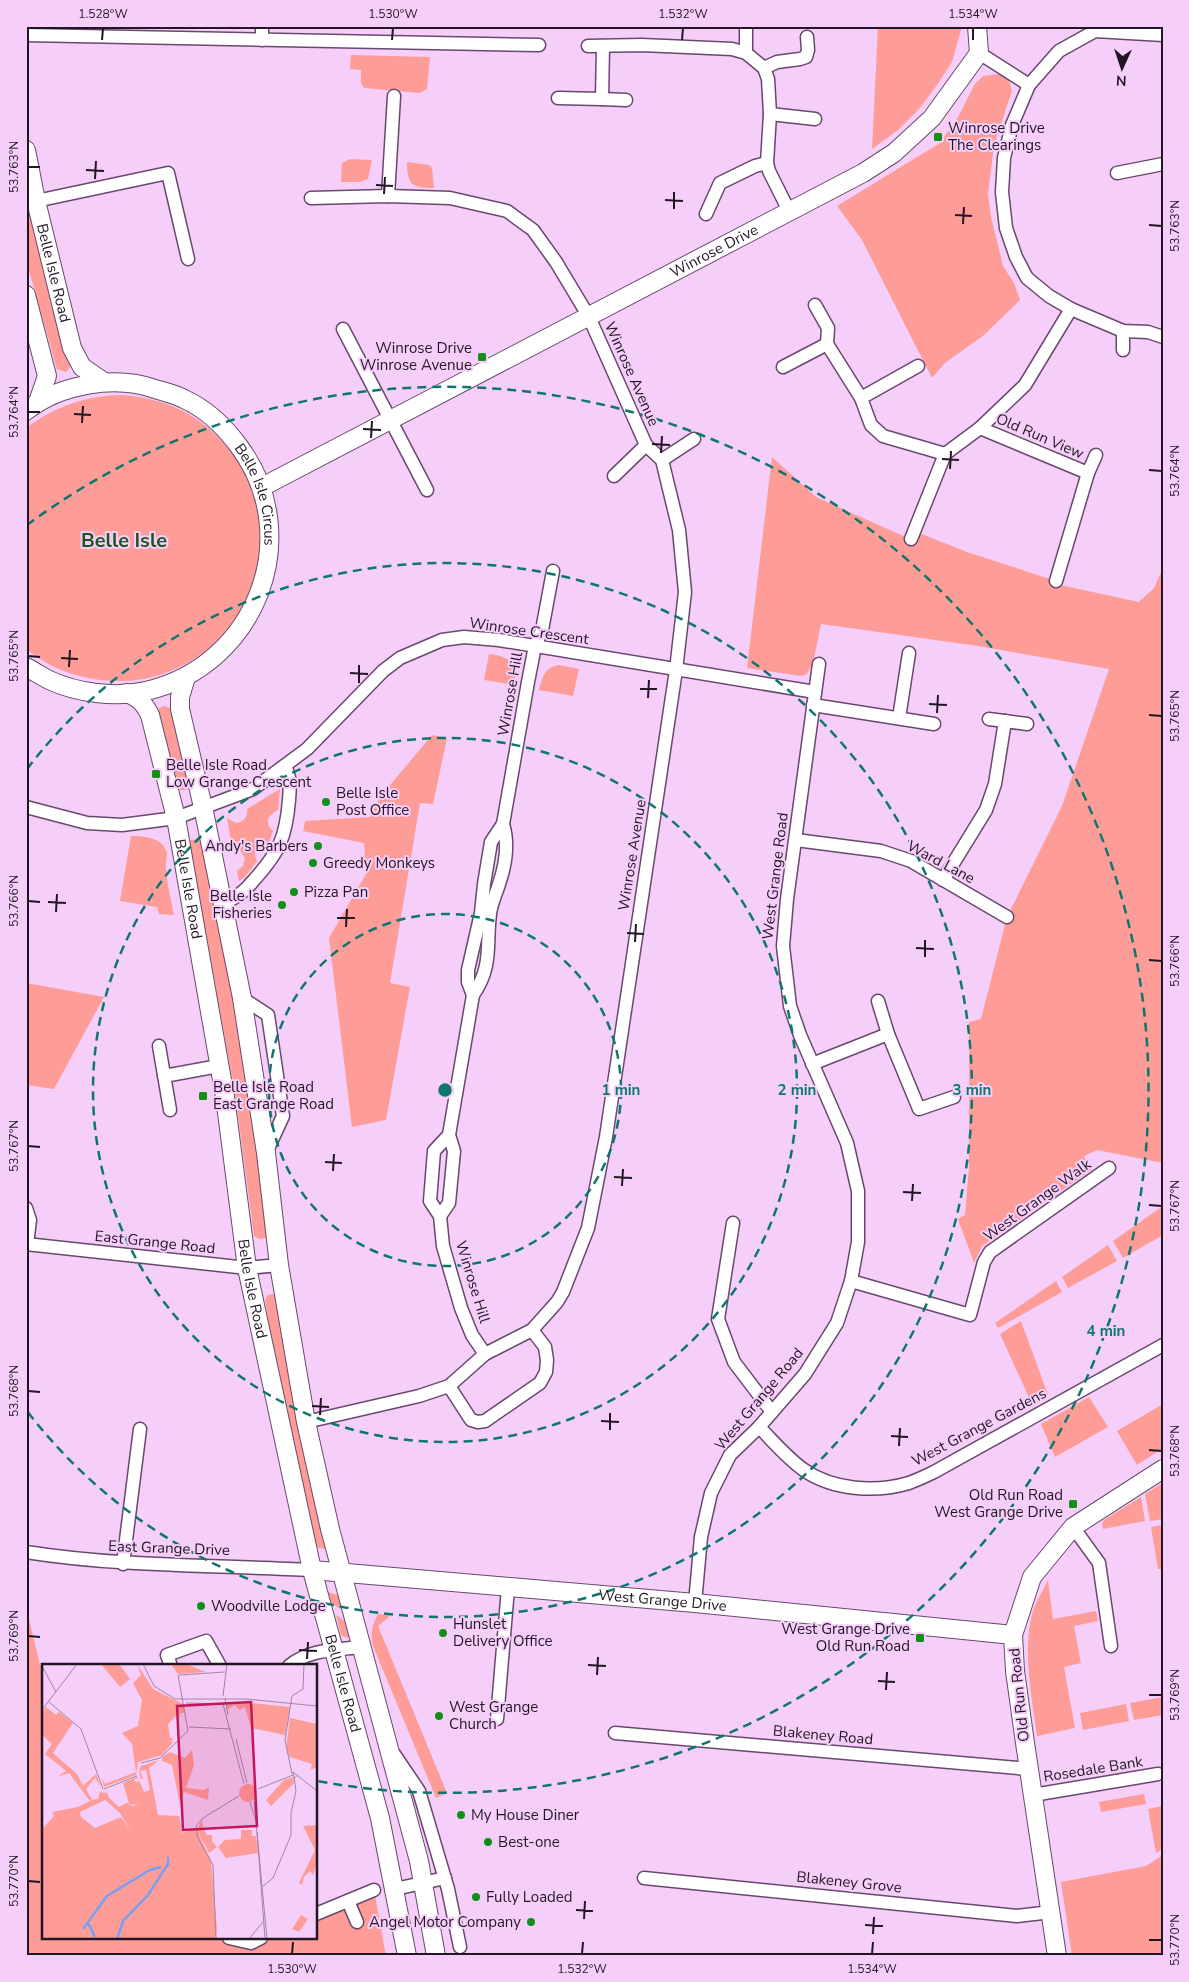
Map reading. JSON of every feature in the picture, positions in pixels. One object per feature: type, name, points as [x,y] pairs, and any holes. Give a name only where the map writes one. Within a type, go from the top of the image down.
[{"type":"street","points":[[262,26],[262,40]]},
{"type":"street","points":[[746,26],[746,53]]},
{"type":"street","points":[[977,26],[979,53],[1029,85]]},
{"type":"street","points":[[1163,35],[1095,31],[1059,52],[1029,85],[1012,125],[1004,158],[1002,192],[1006,228],[1016,257],[1027,278],[1049,296],[1071,309],[1123,331],[1148,332],[1163,337]]},
{"type":"street","points":[[26,36],[539,45]]},
{"type":"street","points":[[764,68],[777,62],[800,59],[806,56],[808,50],[807,36]]},
{"type":"street","points":[[588,46],[722,49],[746,53],[764,68],[770,90],[766,163],[788,211]]},
{"type":"street","points":[[602,100],[603,46]]},
{"type":"street","name":"Winrose Drive","points":[[262,487],[863,173],[894,153],[932,118],[979,53]]},
{"type":"street","points":[[388,196],[394,96]]},
{"type":"street","points":[[558,98],[626,100]]},
{"type":"street","points":[[770,114],[815,119]]},
{"type":"street","name":"Belle Isle Road","points":[[26,150],[36,201],[72,348],[82,367],[104,382]]},
{"type":"street","points":[[706,214],[720,183],[755,166],[766,163]]},
{"type":"street","points":[[1117,173],[1163,164]]},
{"type":"street","points":[[36,201],[168,174],[188,259]]},
{"type":"street","name":"Winrose Avenue","points":[[306,1422],[418,1396],[449,1386],[485,1354],[532,1330],[553,1307],[563,1292],[588,1228],[606,1137],[676,670],[685,592],[679,530],[662,460],[646,445],[588,317],[556,262],[532,230],[507,211],[450,198],[388,196],[311,198]]},
{"type":"street","points":[[26,295],[47,376],[32,406]]},
{"type":"street","points":[[815,305],[828,328],[826,344],[861,398],[871,425],[883,436],[945,454]]},
{"type":"street","points":[[911,539],[945,454],[980,428],[1025,385],[1071,309]]},
{"type":"street","points":[[343,329],[427,490]]},
{"type":"street","points":[[1122,350],[1123,331]]},
{"type":"street","points":[[783,367],[826,344]]},
{"type":"street","points":[[861,398],[918,366]]},
{"type":"street","name":"Belle Isle Circus","points":[[26,667],[50,680],[88,692],[127,694],[145,691],[186,676],[220,653],[247,621],[263,587],[270,550],[269,518],[262,487],[248,457],[228,431],[207,413],[184,398],[145,385],[104,382],[63,391],[32,406]]},
{"type":"street","name":"Old Run View","points":[[980,428],[1088,474]]},
{"type":"street","points":[[662,460],[694,439]]},
{"type":"street","name":"Winrose Avenue","points":[[614,476],[646,445]]},
{"type":"street","name":"Old Run View","points":[[1056,581],[1088,474],[1096,454]]},
{"type":"street","name":"Winrose Hill","points":[[440,1216],[449,1203],[454,1151],[449,1135],[473,996],[485,974],[489,948],[486,913],[500,882],[508,844],[503,824],[535,646],[542,630],[553,571]]},
{"type":"street","name":"Winrose Crescent","points":[[26,807],[87,823],[122,826],[176,818],[224,801],[253,789],[307,749],[383,671],[400,658],[442,640],[464,637],[535,646],[676,670],[934,724]]},
{"type":"street","points":[[899,718],[909,653]]},
{"type":"street","name":"West Grange Road","points":[[695,1604],[701,1537],[711,1493],[730,1455],[772,1412],[805,1374],[837,1323],[851,1282],[858,1242],[858,1191],[848,1143],[812,1064],[790,1006],[783,946],[819,664]]},
{"type":"street","name":"Belle Isle Road","points":[[186,676],[180,697],[180,710],[203,807],[242,998],[266,1153],[279,1265],[306,1422],[330,1529],[360,1647],[419,1861],[436,1956]]},
{"type":"street","name":"Belle Isle Road","points":[[127,694],[138,698],[150,714],[176,818],[219,1066],[247,1268],[312,1570],[380,1818],[407,1956]]},
{"type":"street","points":[[989,719],[1027,724]]},
{"type":"street","points":[[943,880],[986,810],[995,784],[1005,721]]},
{"type":"street","points":[[223,902],[238,896],[252,883],[274,858],[280,846],[286,823],[290,782],[289,773],[285,766]]},
{"type":"street","name":"Ward Lane","points":[[796,840],[881,851],[911,861],[1007,917]]},
{"type":"street","points":[[878,1001],[888,1034],[919,1109],[954,1097]]},
{"type":"street","points":[[812,1064],[888,1034]]},
{"type":"street","points":[[159,1046],[170,1110]]},
{"type":"street","points":[[164,1076],[219,1066]]},
{"type":"street","name":"Winrose Hill","points":[[449,1135],[434,1151],[430,1201],[440,1216],[443,1246],[452,1281],[472,1335],[485,1354]]},
{"type":"street","name":"West Grange Walk","points":[[851,1282],[970,1315],[984,1262],[990,1252],[1109,1168]]},
{"type":"street","name":"East Grange Road","points":[[26,1208],[30,1220],[27,1244],[247,1268],[279,1265]]},
{"type":"street","points":[[733,1223],[718,1319],[734,1362],[772,1412]]},
{"type":"street","points":[[449,1386],[471,1420],[485,1421],[540,1383],[546,1372],[545,1347],[532,1330]]},
{"type":"street","name":"West Grange Gardens","points":[[759,1426],[784,1453],[803,1469],[823,1481],[852,1487],[882,1487],[908,1483],[934,1472],[1163,1345]]},
{"type":"street","points":[[123,1564],[140,1429]]},
{"type":"street","name":"Old Run Road","points":[[1057,1956],[1015,1671],[1013,1634],[1032,1577],[1073,1528],[1163,1469]]},
{"type":"street","points":[[1073,1528],[1099,1563],[1111,1646]]},
{"type":"street","name":"East Grange Drive","points":[[26,1552],[123,1564],[312,1570]]},
{"type":"street","name":"West Grange Drive","points":[[312,1570],[1013,1634]]},
{"type":"street","points":[[497,1719],[508,1588]]},
{"type":"street","points":[[170,1664],[167,1655],[206,1641],[219,1664]]},
{"type":"street","points":[[292,1664],[318,1652],[360,1647]]},
{"type":"street","points":[[485,1698],[499,1699]]},
{"type":"street","name":"Blakeney Road","points":[[615,1733],[1029,1769]]},
{"type":"street","name":"Belle Isle Road","points":[[388,1745],[419,1791],[445,1878],[460,1948]]},
{"type":"street","name":"Rosedale Bank","points":[[1033,1795],[1158,1774]]},
{"type":"street","points":[[394,1889],[445,1878]]},
{"type":"street","name":"Blakeney Grove","points":[[644,1878],[1017,1916],[1051,1912]]},
{"type":"street","points":[[318,1913],[374,1890]]},
{"type":"street","points":[[348,1901],[357,1922]]},
{"type":"street","points":[[238,1940],[251,1943],[257,1940]]},
{"type":"shaded area","points":[[878,26],[962,26],[952,62],[937,85],[919,109],[898,130],[872,149]]},
{"type":"shaded area","points":[[351,55],[430,57],[427,89],[420,93],[364,88],[361,83],[361,70],[350,69]]},
{"type":"shaded area","points":[[1000,74],[1009,80],[1012,91],[994,145],[988,194],[991,217],[1003,266],[1014,283],[1020,300],[984,335],[945,363],[932,378],[862,240],[837,206],[940,143],[958,117],[975,84],[983,76]]},
{"type":"shaded area","points":[[350,159],[372,160],[368,179],[360,182],[341,182],[342,163]]},
{"type":"shaded area","points":[[407,162],[429,165],[432,168],[434,188],[420,187],[412,184],[408,176]]},
{"type":"shaded area","points":[[26,194],[44,274],[71,364],[66,372],[57,369],[26,260]]},
{"type":"shaded area","points":[[121,395],[153,400],[183,411],[202,423],[226,446],[244,473],[255,503],[260,535],[257,567],[248,597],[231,625],[208,649],[189,662],[169,672],[136,680],[112,681],[73,674],[48,664],[26,649],[26,428],[48,414],[71,404],[95,397]]},
{"type":"shaded area","points":[[772,457],[816,497],[910,539],[919,533],[967,552],[1056,581],[1060,585],[1139,602],[1154,588],[1163,568],[1163,1163],[1097,1150],[1084,1156],[1091,1170],[982,1246],[974,1263],[958,1219],[965,1215],[969,1167],[969,1022],[981,1019],[1007,917],[1062,806],[1109,669],[978,646],[821,624],[813,663],[807,674],[801,676],[747,668]]},
{"type":"shaded area","points":[[489,654],[502,657],[511,662],[515,671],[514,685],[484,680]]},
{"type":"shaded area","points":[[559,665],[579,669],[573,696],[539,690],[547,670]]},
{"type":"shaded area","points":[[165,706],[172,709],[190,785],[186,790],[178,790],[176,788],[158,712],[159,708]]},
{"type":"shaded area","points":[[432,735],[447,738],[433,804],[420,803],[390,983],[410,987],[386,1120],[352,1127],[329,938],[366,874],[364,843],[303,831],[305,821],[370,817],[380,797]]},
{"type":"shaded area","points":[[280,789],[278,810],[268,819],[270,828],[273,831],[269,842],[264,842],[256,848],[255,856],[257,861],[245,877],[239,881],[237,871],[243,866],[245,858],[239,849],[232,847],[227,818],[236,823],[241,822],[246,817],[247,809]]},
{"type":"shaded area","points":[[131,836],[152,838],[165,848],[167,853],[167,880],[174,915],[159,914],[157,907],[120,901]]},
{"type":"shaded area","points":[[204,839],[239,1030],[270,1234],[267,1238],[259,1239],[254,1236],[235,1093],[189,840]]},
{"type":"shaded area","points":[[26,983],[104,997],[54,1089],[26,1085]]},
{"type":"shaded area","points":[[1163,1206],[1163,1235],[1123,1258],[1113,1241]]},
{"type":"shaded area","points":[[1108,1245],[1117,1261],[1068,1288],[1062,1277]]},
{"type":"shaded area","points":[[1056,1281],[1062,1292],[998,1328],[995,1323]]},
{"type":"shaded area","points":[[273,1294],[277,1296],[327,1546],[324,1549],[316,1547],[281,1396],[265,1300],[268,1295]]},
{"type":"shaded area","points":[[1021,1321],[1048,1395],[1032,1404],[1000,1334]]},
{"type":"shaded area","points":[[1089,1397],[1108,1427],[1055,1457],[1041,1424]]},
{"type":"shaded area","points":[[1163,1404],[1163,1448],[1137,1465],[1117,1431]]},
{"type":"shaded area","points":[[1163,1483],[1163,1519],[1150,1521],[1145,1494]]},
{"type":"shaded area","points":[[1141,1497],[1145,1521],[1103,1529],[1102,1524],[1104,1520]]},
{"type":"shaded area","points":[[1163,1525],[1163,1569],[1158,1569],[1151,1527]]},
{"type":"shaded area","points":[[1048,1580],[1053,1619],[1096,1611],[1098,1621],[1074,1626],[1081,1663],[1064,1667],[1075,1728],[1037,1736],[1030,1688],[1028,1638],[1034,1608]]},
{"type":"shaded area","points":[[328,1592],[340,1596],[348,1613],[332,1604]]},
{"type":"shaded area","points":[[26,1607],[42,1673],[42,1940],[318,1940],[318,1913],[374,1890],[386,1956],[26,1956]]},
{"type":"shaded area","points":[[378,1614],[389,1615],[378,1626],[447,1793],[436,1798],[373,1646],[372,1629]]},
{"type":"shaded area","points":[[336,1615],[348,1623],[351,1636],[347,1638],[341,1635]]},
{"type":"shaded area","points":[[1163,1697],[1163,1715],[1134,1720],[1130,1703]]},
{"type":"shaded area","points":[[1126,1704],[1129,1721],[1083,1730],[1080,1713]]},
{"type":"shaded area","points":[[1144,1794],[1146,1804],[1101,1812],[1099,1802]]},
{"type":"shaded area","points":[[1163,1806],[1163,1849],[1156,1853],[1148,1809]]},
{"type":"shaded area","points":[[1163,1855],[1163,1956],[1072,1956],[1061,1882],[1146,1866]]},
{"type":"place","name":"Winrose Drive The Clearings","points":[[938,137]]},
{"type":"place","name":"Winrose Drive Winrose Avenue","points":[[482,357]]},
{"type":"place","name":"Belle Isle Road Low Grange Crescent","points":[[156,774]]},
{"type":"place","name":"Belle Isle Post Office","points":[[326,802]]},
{"type":"place","name":"Andy's Barbers","points":[[318,846]]},
{"type":"place","name":"Greedy Monkeys","points":[[313,863]]},
{"type":"place","name":"Pizza Pan","points":[[294,892]]},
{"type":"place","name":"Belle Isle Fisheries","points":[[282,905]]},
{"type":"place","name":"Belle Isle Road East Grange Road","points":[[203,1096]]},
{"type":"place","name":"Old Run Road West Grange Drive","points":[[1073,1504]]},
{"type":"place","name":"Woodville Lodge","points":[[201,1606]]},
{"type":"place","name":"Hunslet Delivery Office","points":[[443,1633]]},
{"type":"place","name":"West Grange Drive Old Run Road","points":[[920,1638]]},
{"type":"place","name":"West Grange Church","points":[[439,1716]]},
{"type":"place","name":"My House Diner","points":[[461,1815]]},
{"type":"place","name":"Best-one","points":[[488,1842]]},
{"type":"place","name":"Fully Loaded","points":[[476,1897]]},
{"type":"place","name":"Angel Motor Company","points":[[531,1922]]},
{"type":"district","name":"Belle Isle","points":[[124,540]]}]
